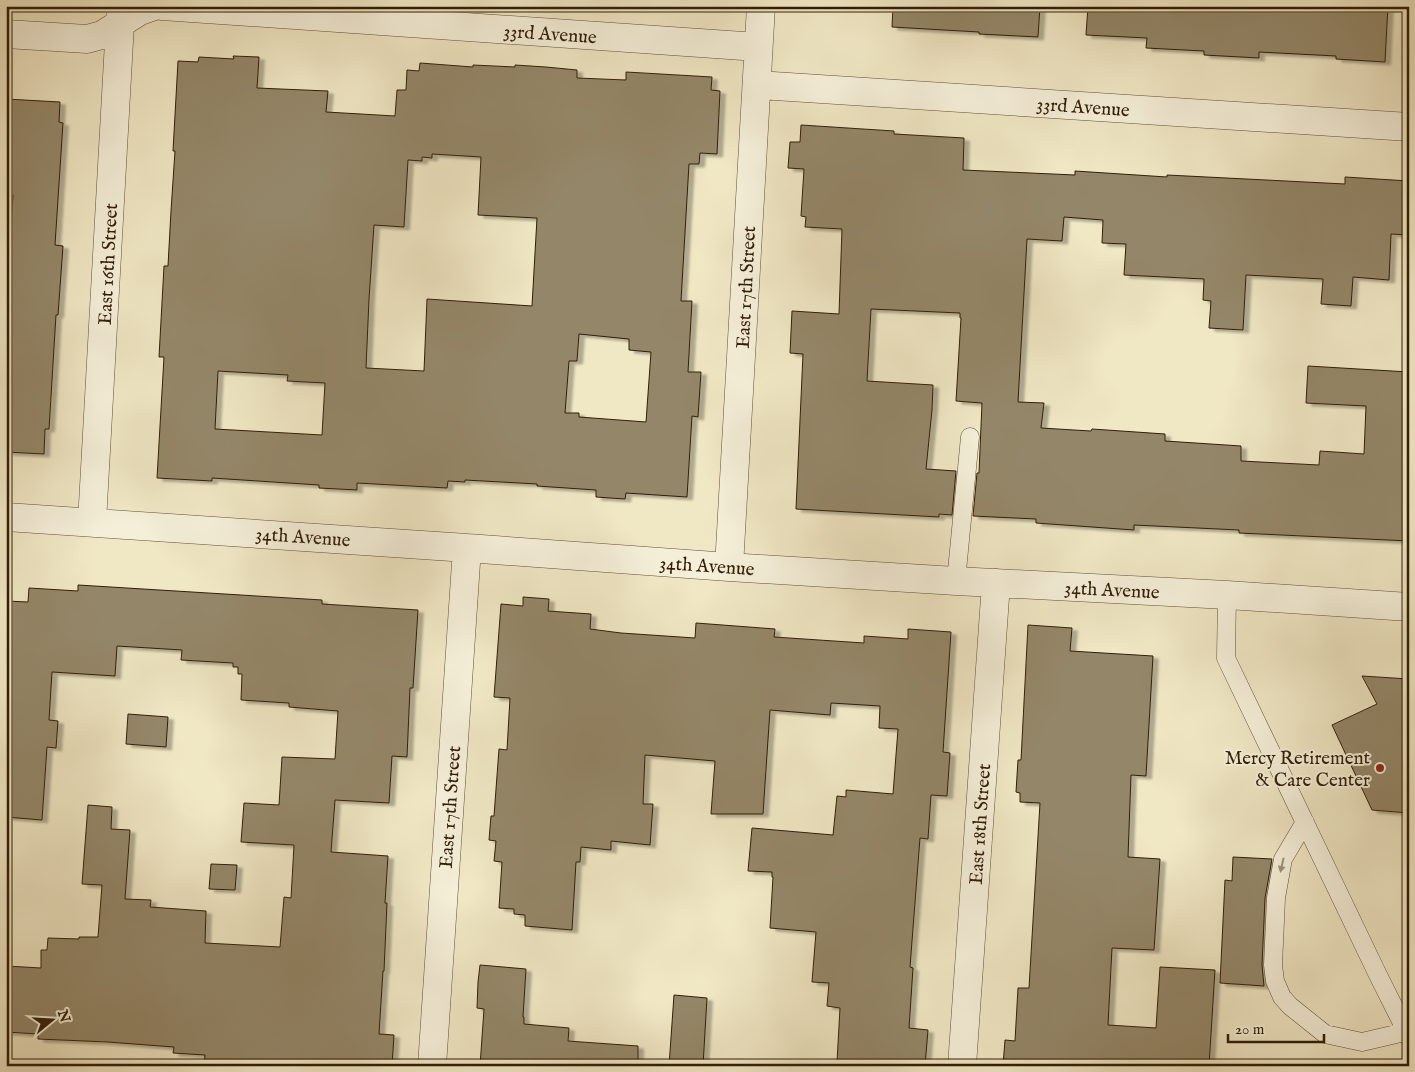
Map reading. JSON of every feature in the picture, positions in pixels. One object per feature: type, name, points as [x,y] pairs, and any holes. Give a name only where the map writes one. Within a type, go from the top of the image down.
[{"type":"street","points":[[6,34],[87,39],[102,35],[121,15],[154,6]]},
{"type":"street","name":"33rd Avenue","points":[[162,6],[758,47]]},
{"type":"street","name":"East 17th Street","points":[[729,567],[761,6]]},
{"type":"street","name":"East 16th Street","points":[[92,522],[121,15]]},
{"type":"street","name":"33rd Avenue","points":[[757,85],[1409,127]]},
{"type":"street","name":"34th Avenue","points":[[6,517],[729,567],[1409,607]]},
{"type":"street","name":"East 17th Street","points":[[432,1066],[467,548]]},
{"type":"street","name":"East 18th Street","points":[[962,1066],[996,583]]},
{"type":"lane","points":[[956,581],[970,437]]},
{"type":"lane","points":[[1227,595],[1226,658],[1408,1032],[1362,1042],[1325,1034],[1290,1006],[1282,997],[1275,981],[1274,965],[1276,898],[1282,859],[1305,822]]},
{"type":"building","points":[[893,6],[1040,6],[1038,37],[892,27]]},
{"type":"building","points":[[1088,6],[1388,6],[1385,62],[1336,59],[1336,56],[1259,52],[1259,58],[1204,55],[1204,51],[1146,48],[1147,38],[1086,35]]},
{"type":"building","points":[[233,56],[259,57],[257,88],[328,91],[326,112],[395,116],[397,90],[406,90],[407,70],[419,71],[420,63],[473,67],[473,65],[515,67],[515,65],[546,67],[577,70],[577,78],[626,80],[626,72],[712,77],[711,90],[720,91],[717,154],[700,153],[699,164],[689,164],[681,301],[692,301],[688,372],[701,372],[698,417],[692,416],[687,497],[626,493],[625,499],[596,497],[596,490],[465,480],[465,482],[448,481],[447,488],[357,483],[357,490],[319,488],[319,485],[212,478],[212,481],[157,478],[164,357],[159,357],[164,266],[168,266],[178,61],[198,62],[199,57],[234,59]],"holes":[[[432,154],[481,157],[478,215],[537,218],[532,306],[427,299],[424,371],[366,368],[374,225],[404,227],[408,160],[422,161],[422,157],[432,158]],[[579,334],[629,339],[629,350],[651,352],[646,422],[579,417],[579,413],[565,413],[569,361],[577,361]],[[218,371],[288,375],[287,381],[325,383],[322,435],[215,429]]]},
{"type":"building","points":[[6,99],[60,102],[59,122],[63,123],[55,245],[63,246],[58,315],[56,315],[49,429],[45,429],[44,454],[6,452],[6,297],[13,195],[6,194]]},
{"type":"building","points":[[801,125],[894,131],[894,134],[964,138],[963,170],[1075,175],[1075,171],[1167,177],[1167,175],[1345,184],[1345,177],[1409,181],[1409,235],[1391,234],[1389,280],[1353,277],[1351,306],[1321,304],[1323,279],[1246,275],[1243,330],[1209,328],[1211,301],[1203,300],[1204,279],[1124,275],[1126,244],[1102,243],[1103,220],[1064,217],[1062,241],[1027,239],[1018,402],[1044,403],[1041,428],[1165,434],[1165,441],[1241,446],[1241,461],[1319,465],[1320,451],[1364,454],[1366,406],[1306,403],[1308,366],[1409,372],[1406,451],[1409,451],[1409,541],[1239,533],[1239,530],[1134,525],[1134,530],[1036,523],[1036,519],[973,516],[977,473],[979,473],[982,403],[956,401],[960,313],[871,309],[867,381],[933,385],[926,469],[956,471],[952,515],[939,514],[939,517],[796,509],[803,354],[790,353],[792,311],[839,314],[842,229],[805,227],[806,217],[801,216],[804,169],[788,168],[790,142],[800,142]]},
{"type":"building","points":[[78,585],[322,600],[322,604],[418,610],[413,688],[410,688],[407,757],[392,756],[389,803],[335,800],[331,852],[388,856],[384,971],[379,1034],[394,1035],[392,1066],[204,1066],[205,1055],[173,1053],[174,1047],[38,1039],[38,1034],[6,1032],[6,966],[41,968],[41,950],[47,950],[48,938],[79,939],[79,937],[98,937],[102,885],[82,884],[88,805],[112,807],[111,829],[130,830],[125,899],[151,900],[150,907],[206,911],[205,943],[280,947],[284,897],[291,898],[294,845],[241,842],[244,803],[279,805],[282,757],[335,759],[338,711],[289,707],[289,703],[241,700],[242,674],[238,674],[238,667],[233,667],[233,663],[181,660],[182,650],[117,646],[115,676],[52,672],[49,720],[58,721],[56,748],[47,747],[42,820],[6,817],[6,601],[28,602],[29,588],[78,591]]},
{"type":"building","points":[[523,597],[549,599],[548,611],[591,614],[590,629],[621,633],[695,638],[696,623],[775,629],[774,637],[864,643],[864,636],[908,639],[908,629],[951,632],[943,752],[950,753],[947,796],[931,795],[928,839],[920,838],[910,967],[913,968],[909,1028],[928,1030],[925,1066],[883,1066],[837,1062],[840,1008],[827,1006],[829,983],[812,982],[816,932],[770,928],[772,872],[748,871],[752,828],[833,835],[837,796],[846,797],[846,790],[893,794],[898,729],[879,728],[880,706],[831,703],[830,715],[770,710],[763,814],[711,814],[715,761],[645,755],[643,804],[653,804],[650,845],[611,841],[611,850],[581,847],[580,862],[576,862],[572,930],[525,926],[525,915],[514,914],[514,909],[499,908],[502,862],[494,861],[496,841],[489,840],[491,816],[494,816],[499,749],[507,750],[510,698],[494,697],[501,604],[523,606]]},
{"type":"building","points":[[1028,625],[1072,628],[1070,651],[1153,656],[1146,776],[1131,775],[1128,857],[1160,859],[1154,950],[1112,948],[1108,1025],[1156,1028],[1160,967],[1215,970],[1209,1066],[1003,1066],[1005,1040],[1015,1041],[1018,988],[1029,988],[1040,803],[1020,802],[1020,793],[1016,792],[1018,760],[1021,760]]},
{"type":"building","name":"Mercy Retirement & Care Center","points":[[1362,676],[1409,679],[1409,813],[1372,810],[1332,725],[1377,704]]},
{"type":"building","points":[[128,714],[168,717],[166,747],[126,744]]},
{"type":"building","points":[[1233,857],[1272,859],[1265,898],[1262,965],[1264,986],[1220,983],[1225,880],[1232,881]]},
{"type":"building","points":[[211,864],[237,865],[235,890],[209,889]]},
{"type":"building","points":[[480,965],[526,969],[524,1024],[569,1028],[568,1041],[638,1046],[638,1066],[480,1066],[484,1009],[477,1008]]},
{"type":"building","points":[[674,995],[707,998],[703,1066],[669,1066]]},
{"type":"place","name":"Mercy Retirement & Care Center","points":[[1380,768]]}]
